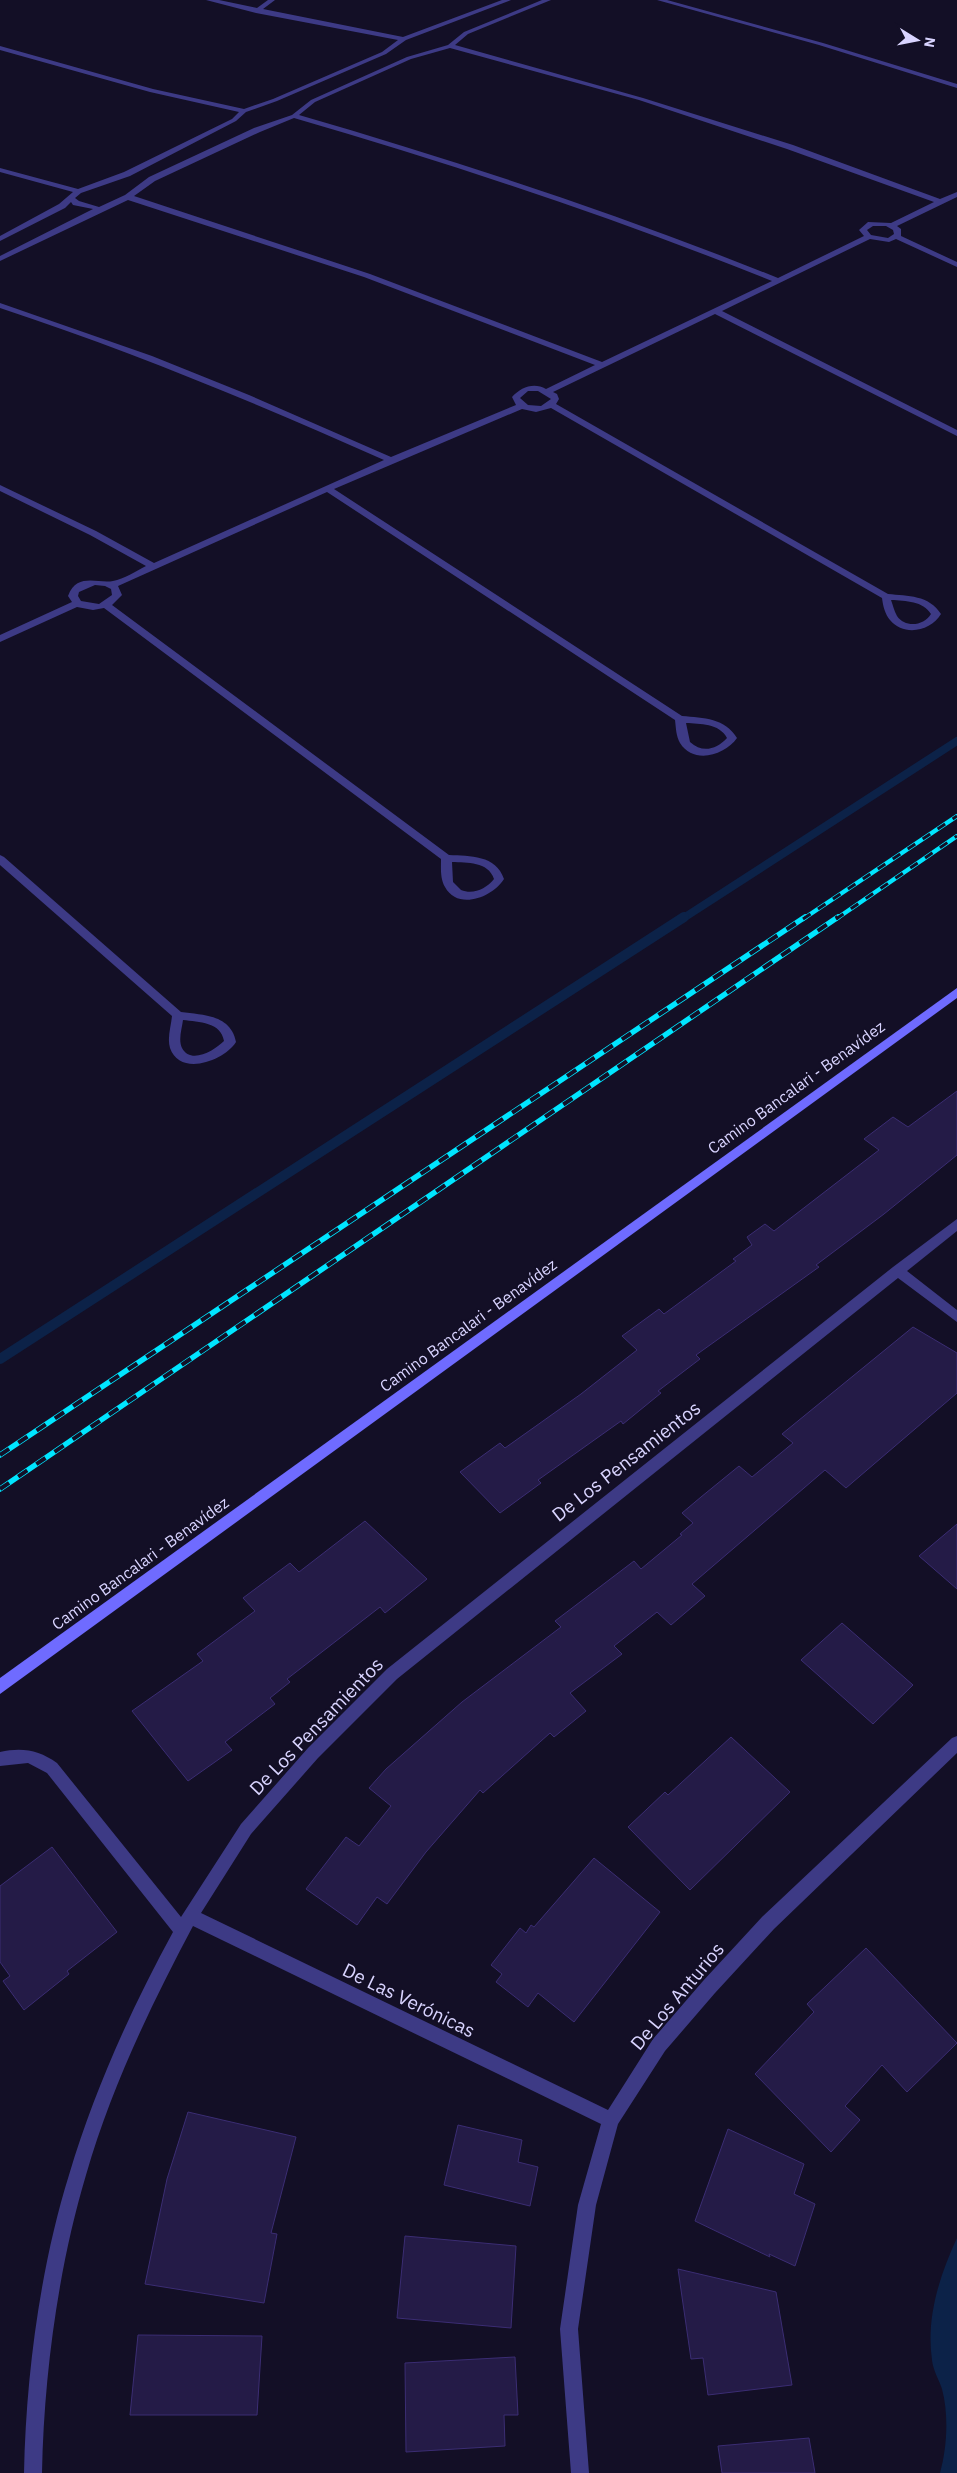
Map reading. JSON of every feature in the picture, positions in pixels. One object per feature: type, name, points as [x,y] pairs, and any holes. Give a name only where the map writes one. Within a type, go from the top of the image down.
[{"type":"main road","name":"Camino Bancalari - Benavídez","points":[[0,1687],[957,992]]},
{"type":"street","points":[[208,0],[404,39],[508,0]]},
{"type":"street","points":[[256,11],[272,0]]},
{"type":"street","points":[[430,30],[454,35],[466,33],[548,0]]},
{"type":"street","points":[[660,0],[821,44],[957,86]]},
{"type":"street","points":[[450,46],[454,35]]},
{"type":"street","points":[[401,48],[404,39]]},
{"type":"street","points":[[0,259],[100,209],[128,198],[152,179],[270,125],[294,116],[322,97],[409,58],[450,46],[658,104],[790,147],[941,202]]},
{"type":"street","points":[[0,48],[143,89],[244,110],[275,100],[384,52],[401,48],[429,52]]},
{"type":"street","points":[[275,100],[290,103],[302,110]]},
{"type":"street","points":[[0,239],[62,206],[78,191],[110,181],[237,122],[244,110]]},
{"type":"street","points":[[294,116],[503,178],[698,247],[777,280]]},
{"type":"street","points":[[249,126],[270,125]]},
{"type":"street","points":[[0,170],[78,191]]},
{"type":"street","points":[[110,181],[124,182],[140,189]]},
{"type":"street","points":[[891,226],[957,194]]},
{"type":"street","points":[[71,198],[76,203],[100,209]]},
{"type":"street","points":[[128,198],[352,268],[471,312],[602,365]]},
{"type":"street","points":[[869,238],[863,230],[868,226],[877,224],[891,226],[899,232],[896,237]]},
{"type":"street","points":[[548,391],[777,280],[869,238],[884,240],[896,237],[957,265]]},
{"type":"street","points":[[0,305],[166,363],[245,395],[391,460]]},
{"type":"street","points":[[716,311],[957,433]]},
{"type":"street","points":[[77,603],[73,596],[74,592],[82,585],[95,582],[112,585],[391,460],[521,406],[536,409],[551,405],[555,399],[548,391],[539,388],[522,391],[516,397],[521,406]]},
{"type":"street","points":[[551,405],[886,597],[926,603],[934,609],[936,614],[929,623],[914,627],[905,626],[896,621],[891,615],[886,597]]},
{"type":"street","points":[[0,488],[94,533],[154,567]]},
{"type":"street","points":[[329,489],[680,719],[722,726],[730,732],[732,738],[718,750],[697,751],[688,746],[683,739],[680,719]]},
{"type":"street","points":[[0,639],[77,603],[93,608],[106,605],[117,595],[117,591],[112,585]]},
{"type":"street","points":[[106,605],[446,858],[491,865],[498,872],[499,879],[489,890],[471,896],[461,894],[451,888],[447,880],[446,858]]},
{"type":"street","points":[[0,859],[178,1015],[224,1025],[230,1033],[230,1042],[217,1054],[197,1060],[186,1058],[178,1051],[175,1041],[178,1015]]},
{"type":"street","name":"De Los Pensamientos","points":[[33,2473],[34,2427],[51,2285],[77,2175],[113,2074],[155,1981],[190,1916],[246,1829],[313,1753],[392,1674],[957,1224]]},
{"type":"street","points":[[897,1271],[957,1317]]},
{"type":"street","name":"De Los Anturios","points":[[580,2473],[569,2329],[588,2205],[611,2120],[659,2045],[708,1987],[768,1923],[957,1743]]},
{"type":"street","points":[[0,1758],[17,1754],[39,1758],[52,1768],[182,1931]]},
{"type":"street","name":"De Las Verónicas","points":[[190,1916],[611,2120]]},
{"type":"water","points":[[957,2238],[957,2473],[940,2473],[946,2442],[946,2410],[942,2389],[933,2364],[931,2329],[940,2283]]},
{"type":"building","points":[[957,1091],[957,1155],[884,1214],[816,1265],[819,1267],[696,1355],[700,1359],[658,1391],[661,1393],[623,1424],[621,1421],[538,1480],[541,1483],[500,1513],[460,1472],[500,1443],[505,1448],[581,1394],[637,1350],[622,1336],[659,1309],[664,1314],[736,1261],[733,1259],[752,1245],[747,1237],[765,1224],[774,1231],[879,1150],[864,1139],[893,1117],[908,1127]]},
{"type":"building","points":[[913,1327],[957,1353],[957,1393],[846,1488],[825,1470],[692,1584],[705,1596],[671,1625],[657,1612],[614,1646],[622,1654],[570,1693],[586,1711],[554,1737],[550,1733],[483,1793],[480,1790],[426,1852],[387,1904],[377,1897],[357,1925],[306,1889],[346,1837],[359,1846],[391,1806],[369,1788],[386,1769],[462,1702],[561,1627],[555,1621],[634,1561],[641,1569],[682,1535],[680,1534],[693,1523],[682,1513],[739,1466],[752,1477],[793,1443],[782,1434]]},
{"type":"building","points":[[365,1521],[427,1579],[385,1613],[380,1607],[287,1679],[290,1682],[270,1698],[275,1704],[225,1742],[232,1750],[188,1781],[132,1711],[203,1661],[197,1654],[255,1611],[243,1598],[290,1563],[299,1572]]},
{"type":"building","points":[[957,1524],[957,1589],[919,1556]]},
{"type":"building","points":[[842,1623],[913,1685],[873,1724],[801,1660]]},
{"type":"building","points":[[731,1737],[790,1792],[690,1890],[628,1827],[665,1792],[668,1795]]},
{"type":"building","points":[[52,1847],[117,1932],[67,1971],[69,1974],[24,2010],[3,1981],[10,1976],[0,1962],[0,1886]]},
{"type":"building","points":[[594,1858],[660,1912],[574,2022],[538,1993],[528,2007],[496,1982],[502,1974],[491,1965],[520,1928],[526,1933],[531,1925],[534,1927]]},
{"type":"building","points":[[866,1948],[957,2043],[907,2092],[882,2065],[845,2106],[860,2120],[831,2152],[755,2074],[814,2012],[807,2004]]},
{"type":"building","points":[[188,2112],[296,2137],[271,2233],[277,2234],[264,2303],[145,2284],[167,2179]]},
{"type":"building","points":[[458,2125],[522,2140],[518,2162],[538,2167],[530,2206],[444,2185]]},
{"type":"building","points":[[728,2129],[804,2164],[794,2194],[815,2204],[795,2266],[769,2254],[770,2257],[695,2221]]},
{"type":"building","points":[[405,2236],[516,2246],[511,2328],[397,2318]]},
{"type":"building","points":[[678,2269],[776,2292],[792,2385],[708,2395],[703,2358],[691,2359]]},
{"type":"building","points":[[138,2335],[262,2336],[257,2415],[130,2415]]},
{"type":"building","points":[[515,2357],[518,2415],[504,2415],[505,2446],[406,2452],[405,2363]]},
{"type":"building","points":[[809,2438],[815,2473],[722,2473],[718,2446]]},
{"type":"waterway","points":[[682,919],[957,741]]},
{"type":"waterway","points":[[0,1359],[684,917]]},
{"type":"railway","points":[[803,919],[957,816]]},
{"type":"railway","points":[[836,919],[957,836]]},
{"type":"railway","points":[[0,1455],[805,917]]},
{"type":"railway","points":[[0,1489],[838,917]]}]
